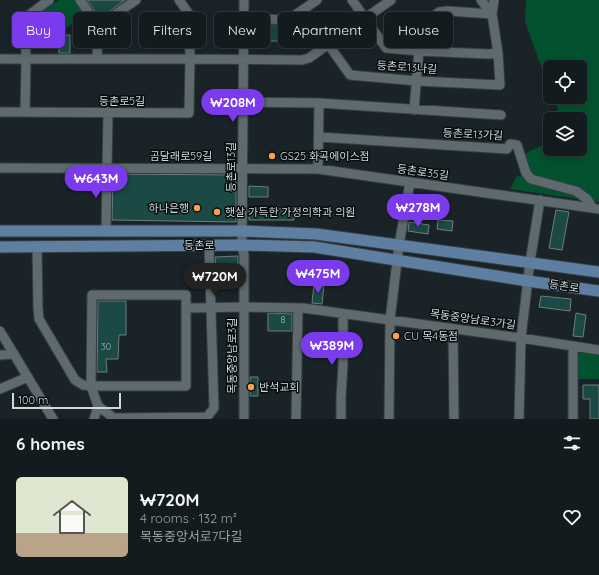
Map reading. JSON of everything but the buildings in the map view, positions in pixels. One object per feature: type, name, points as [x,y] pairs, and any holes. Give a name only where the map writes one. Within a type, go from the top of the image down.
[{"type":"main road","name":"등촌로","points":[[0,231],[242,231],[316,234],[599,272]]},
{"type":"main road","name":"등촌로","points":[[0,247],[209,245],[314,247],[599,291]]},
{"type":"street","points":[[25,112],[25,18],[49,0]]},
{"type":"street","points":[[80,0],[88,12]]},
{"type":"street","points":[[118,12],[136,0]]},
{"type":"street","points":[[179,0],[189,14],[190,59]]},
{"type":"street","name":"등촌로13길","points":[[244,0],[244,12]]},
{"type":"street","points":[[270,19],[288,20],[317,0]]},
{"type":"street","name":"등촌로13나길","points":[[352,0],[361,12]]},
{"type":"street","points":[[374,12],[391,0]]},
{"type":"street","points":[[481,0],[492,14]]},
{"type":"street","points":[[494,0],[492,14],[498,53]]},
{"type":"street","points":[[414,110],[421,26],[439,12],[447,11],[492,14]]},
{"type":"street","name":"등촌로13나길","points":[[331,48],[350,75],[417,81],[500,85],[498,53],[488,54],[419,51],[386,48],[376,34]]},
{"type":"street","points":[[97,48],[97,59]]},
{"type":"street","name":"등촌로13길","points":[[242,245],[244,48]]},
{"type":"street","points":[[0,59],[302,60],[309,58],[323,48]]},
{"type":"street","name":"등촌로5길","points":[[0,112],[189,113],[190,59]]},
{"type":"street","name":"등촌로13가길","points":[[243,102],[319,103],[501,115]]},
{"type":"street","points":[[318,169],[319,103]]},
{"type":"street","points":[[106,231],[108,112]]},
{"type":"street","name":"등촌로13가길","points":[[319,137],[507,148],[510,144],[516,145],[526,173],[531,179],[576,191],[596,208]]},
{"type":"street","name":"곰달래로59길","points":[[0,168],[243,168]]},
{"type":"street","name":"등촌로35길","points":[[243,168],[318,169],[596,208]]},
{"type":"street","points":[[389,419],[390,320],[399,245],[410,182]]},
{"type":"street","points":[[519,419],[521,338],[530,262],[540,200]]},
{"type":"street","points":[[37,246],[39,319],[75,380],[83,384],[91,386],[186,386],[186,295],[92,295],[91,386],[98,406],[114,418],[207,417],[214,408],[209,245]]},
{"type":"street","name":"목동중앙남로3길","points":[[242,245],[244,255],[244,419]]},
{"type":"street","name":"목동중앙남로3가길","points":[[186,308],[298,308],[599,350]]},
{"type":"street","points":[[296,419],[298,308]]},
{"type":"street","points":[[342,419],[343,314]]},
{"type":"street","points":[[453,329],[454,419]]},
{"type":"street","points":[[0,331],[54,419]]},
{"type":"street","points":[[574,346],[572,353],[574,419]]},
{"type":"street","points":[[0,355],[14,354]]},
{"type":"street","points":[[0,389],[28,377]]},
{"type":"street","points":[[94,419],[98,406]]},
{"type":"green space","points":[[59,0],[75,0],[83,12],[73,12],[73,23],[65,29],[65,12],[41,12]]},
{"type":"green space","points":[[526,0],[599,0],[599,202],[510,189],[517,176],[526,177],[526,153],[543,145],[543,156],[587,156],[587,112],[559,112],[556,104],[587,104],[587,60],[543,60],[543,71],[525,21]]},
{"type":"green space","points":[[585,350],[599,353],[599,379],[576,379],[577,355]]},
{"type":"place","name":"GS25 화곡에이스점","points":[[272,156]]},
{"type":"place","name":"하나은행","points":[[197,208]]},
{"type":"place","name":"햇살 가득한 가정의학과 의원","points":[[217,212]]},
{"type":"place","name":"CU 목4동점","points":[[396,336]]},
{"type":"place","name":"반석교회","points":[[251,387]]}]
